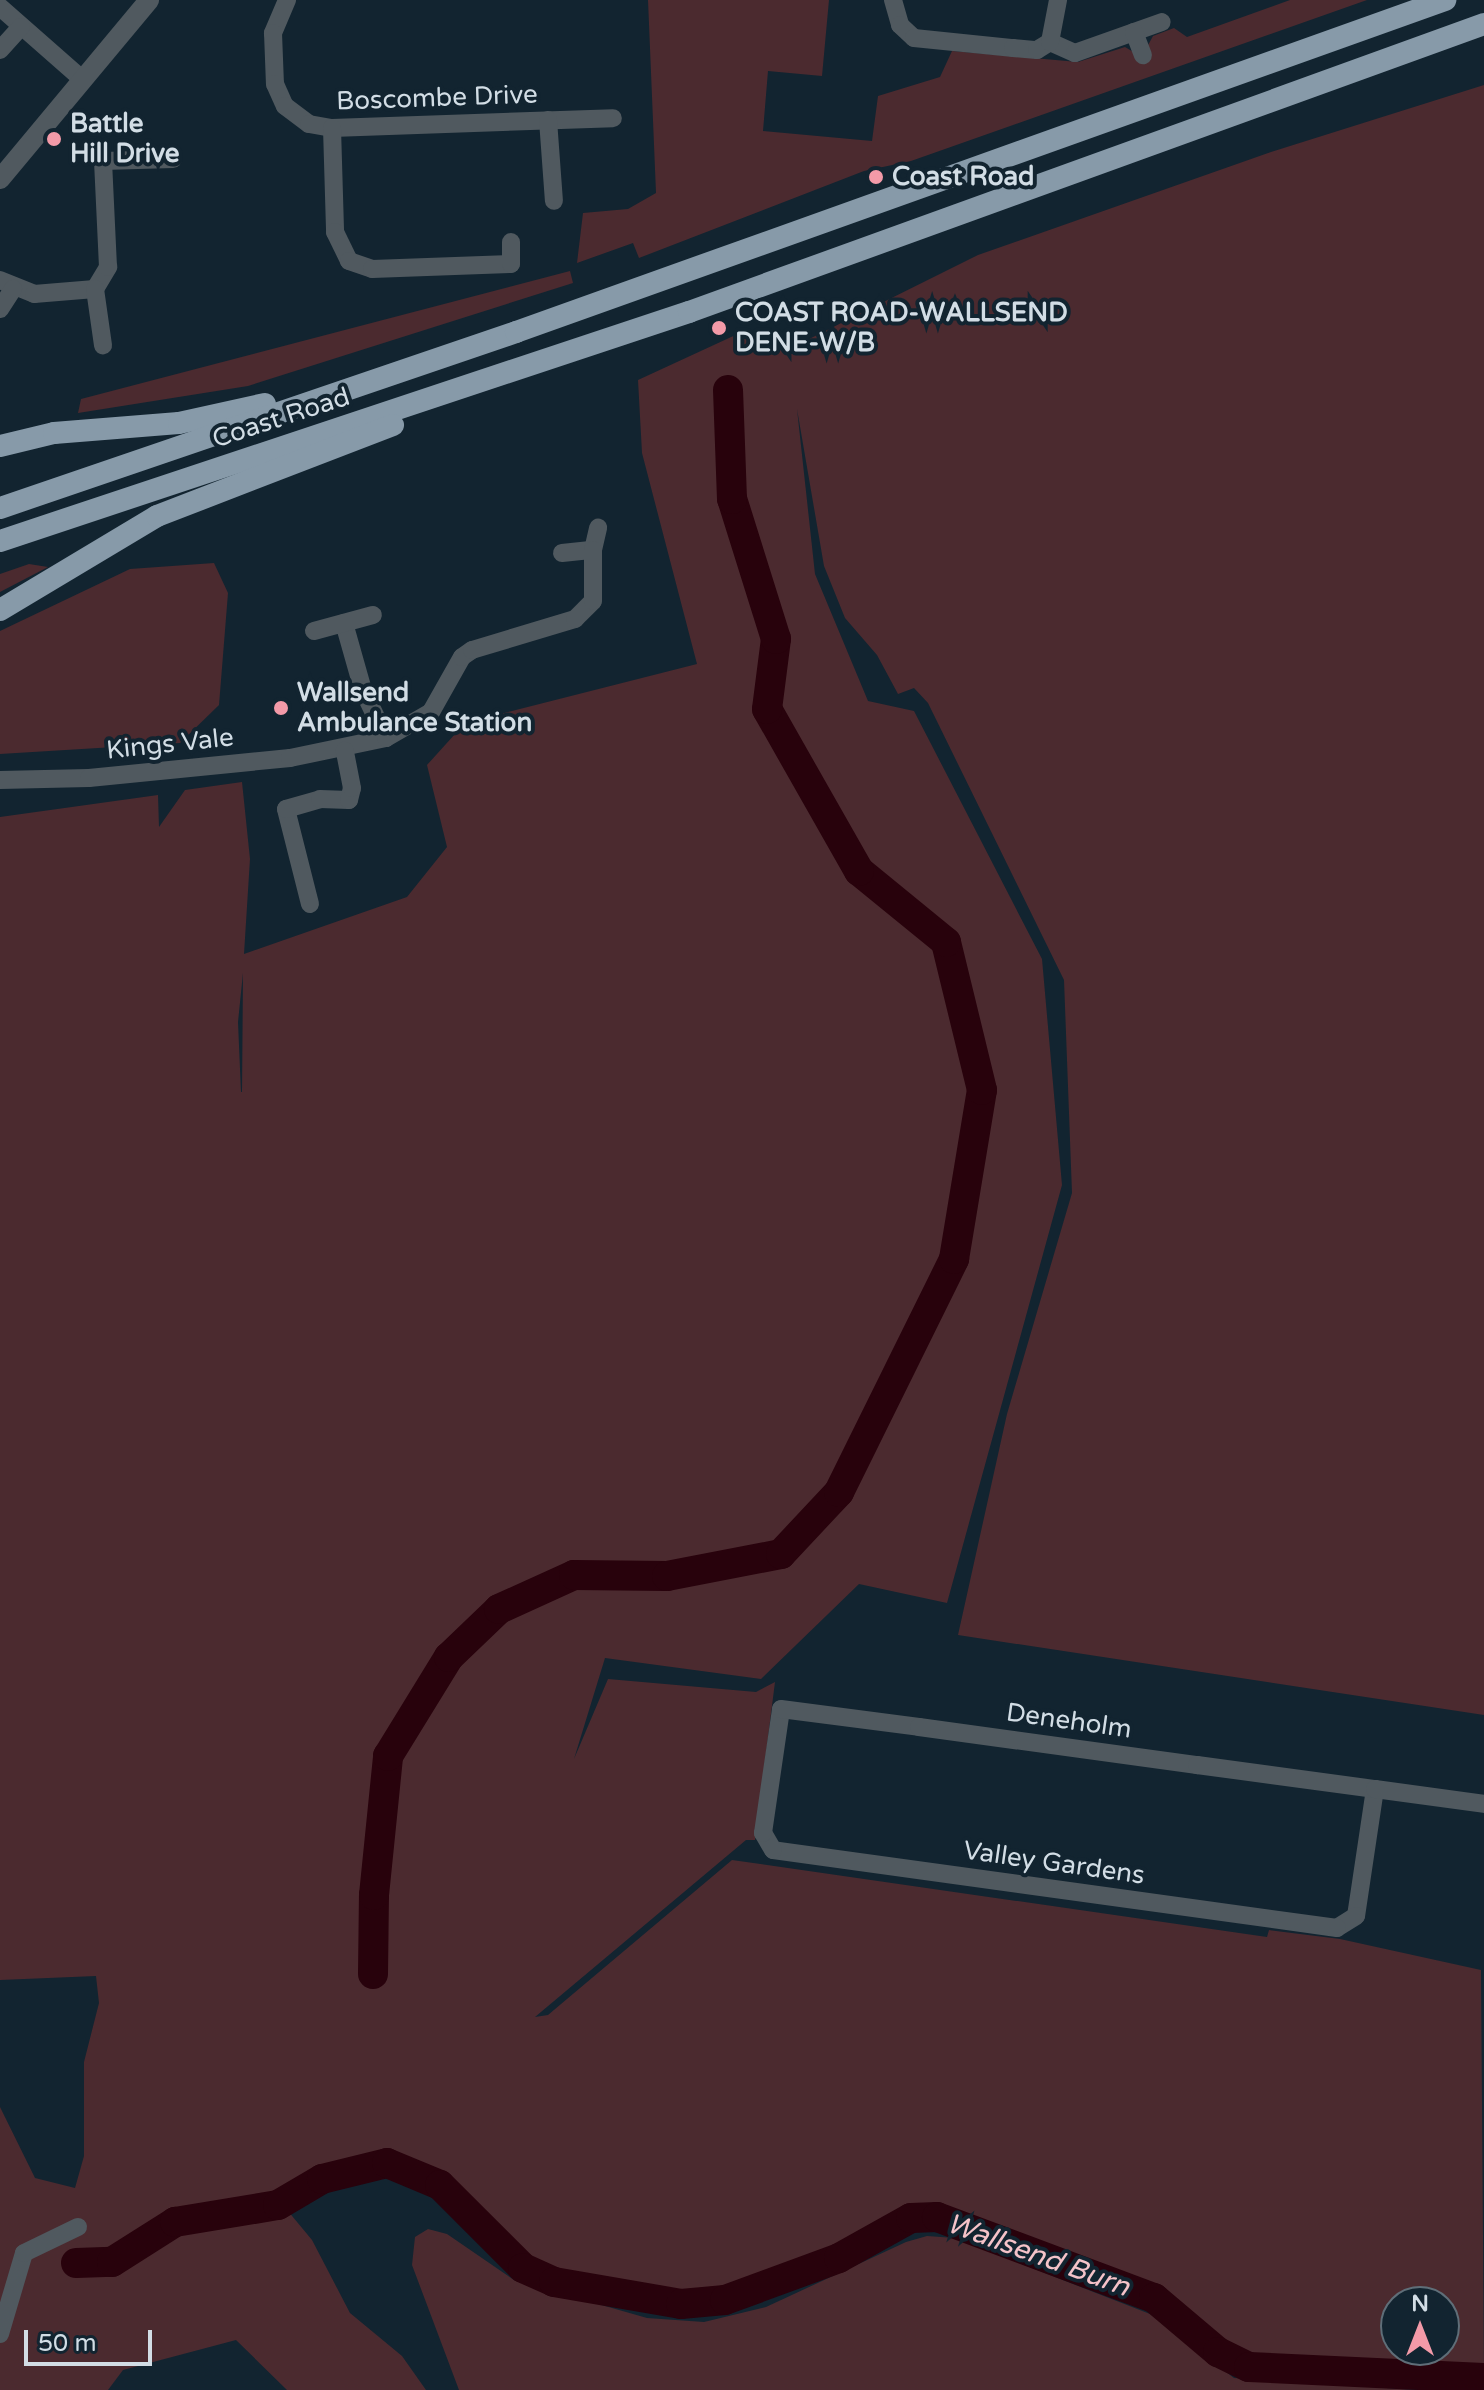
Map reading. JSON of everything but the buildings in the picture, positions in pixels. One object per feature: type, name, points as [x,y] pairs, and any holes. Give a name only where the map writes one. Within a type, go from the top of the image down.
[{"type":"highway","name":"Coast Road","points":[[0,508],[516,332],[1445,0]]},
{"type":"highway","name":"Coast Road","points":[[0,541],[689,312],[1213,119],[1484,24]]},
{"type":"highway","points":[[1213,119],[1484,36]]},
{"type":"highway","points":[[0,610],[157,516],[689,312]]},
{"type":"highway","points":[[0,446],[54,433],[203,419],[516,332]]},
{"type":"street","points":[[0,179],[149,0]]},
{"type":"street","name":"Boscombe Drive","points":[[287,0],[273,33],[279,95],[300,120],[332,128],[613,118]]},
{"type":"street","points":[[893,0],[900,25],[914,38],[1037,50],[1050,42],[1058,0]]},
{"type":"street","points":[[0,7],[82,79]]},
{"type":"street","points":[[1050,42],[1075,53],[1162,22]]},
{"type":"street","points":[[0,50],[21,27]]},
{"type":"street","points":[[1134,32],[1143,55]]},
{"type":"street","points":[[548,120],[554,201]]},
{"type":"street","points":[[332,128],[335,232],[349,261],[372,269],[511,264],[511,242]]},
{"type":"street","points":[[103,345],[95,289],[108,267],[94,161],[173,159]]},
{"type":"street","points":[[0,309],[6,284],[34,294],[95,289]]},
{"type":"street","name":"Kings Vale","points":[[0,780],[89,778],[345,751],[386,738],[431,712],[462,657],[472,650],[575,619],[593,601],[593,550],[598,528]]},
{"type":"street","points":[[562,553],[593,550]]},
{"type":"street","points":[[314,631],[373,615]]},
{"type":"street","points":[[344,623],[363,690],[386,738]]},
{"type":"street","points":[[310,904],[286,809],[320,799],[349,800],[352,788],[345,751]]},
{"type":"street","name":"Deneholm","points":[[766,1844],[781,1709],[1484,1804]]},
{"type":"street","name":"Valley Gardens","points":[[766,1844],[773,1850],[1337,1928],[1356,1916],[1375,1789]]},
{"type":"street","points":[[0,2334],[24,2253],[78,2227]]},
{"type":"shaded area","points":[[648,0],[829,0],[822,76],[768,71],[763,131],[872,141],[878,96],[940,77],[952,51],[1078,62],[1125,47],[1135,53],[1147,47],[1153,36],[1174,28],[1187,37],[1290,0],[1367,0],[911,161],[864,171],[639,258],[633,243],[577,263],[583,213],[628,209],[656,193]]},
{"type":"shaded area","points":[[1484,85],[1484,1715],[958,1635],[1007,1414],[1072,1193],[1064,980],[928,703],[914,688],[898,694],[877,655],[845,618],[824,566],[797,409],[815,574],[868,701],[914,711],[1042,959],[1062,1185],[947,1603],[859,1584],[761,1679],[605,1658],[574,1759],[608,1679],[756,1692],[775,1682],[755,1840],[746,1840],[535,2017],[548,2015],[732,1860],[1267,1937],[1269,1930],[1340,1939],[1481,1970],[1484,2371],[1386,2366],[1460,2366],[1460,2286],[1380,2286],[1380,2366],[1248,2359],[1230,2351],[1160,2293],[948,2212],[922,2208],[885,2221],[841,2250],[739,2288],[679,2296],[652,2293],[529,2264],[462,2191],[433,2170],[393,2155],[374,2155],[273,2193],[312,2240],[350,2313],[402,2356],[426,2390],[287,2390],[236,2340],[123,2370],[108,2390],[0,2390],[0,2107],[35,2178],[75,2188],[84,2156],[84,2062],[99,2003],[96,1976],[0,1980],[0,817],[158,795],[159,827],[185,790],[242,782],[250,859],[244,954],[407,897],[447,847],[427,765],[465,723],[697,664],[642,453],[638,380],[742,332],[789,349],[978,255],[1271,152]],"holes":[[[243,973],[242,1092],[238,1022]]]},
{"type":"shaded area","points":[[570,271],[573,283],[248,386],[78,413],[81,399]]},
{"type":"shaded area","points":[[214,563],[228,593],[219,705],[180,743],[0,754],[0,631],[130,569]]},
{"type":"shaded area","points":[[29,564],[48,567],[0,592],[0,574]]},
{"type":"shaded area","points":[[428,2229],[447,2234],[514,2280],[647,2318],[704,2322],[766,2307],[906,2242],[927,2236],[955,2238],[1150,2314],[1234,2378],[1416,2390],[459,2390],[412,2265],[415,2237]]},
{"type":"waterway","points":[[373,1974],[374,1895],[388,1756],[449,1657],[499,1609],[574,1575],[667,1576],[781,1554],[839,1492],[954,1259],[982,1090],[946,942],[859,871],[767,709],[776,639],[732,499],[728,390]]},
{"type":"waterway","name":"Wallsend Burn","points":[[76,2263],[112,2262],[175,2222],[278,2205],[322,2179],[387,2163],[440,2185],[523,2268],[554,2282],[681,2304],[725,2300],[839,2258],[911,2218],[937,2217],[1154,2298],[1218,2352],[1249,2367],[1484,2378]]},
{"type":"place","name":"Battle Hill Drive","points":[[54,139]]},
{"type":"place","name":"Coast Road","points":[[876,177]]},
{"type":"place","name":"COAST ROAD-WALLSEND DENE-W/B","points":[[719,328]]},
{"type":"place","name":"Wallsend Ambulance Station","points":[[281,708]]}]
